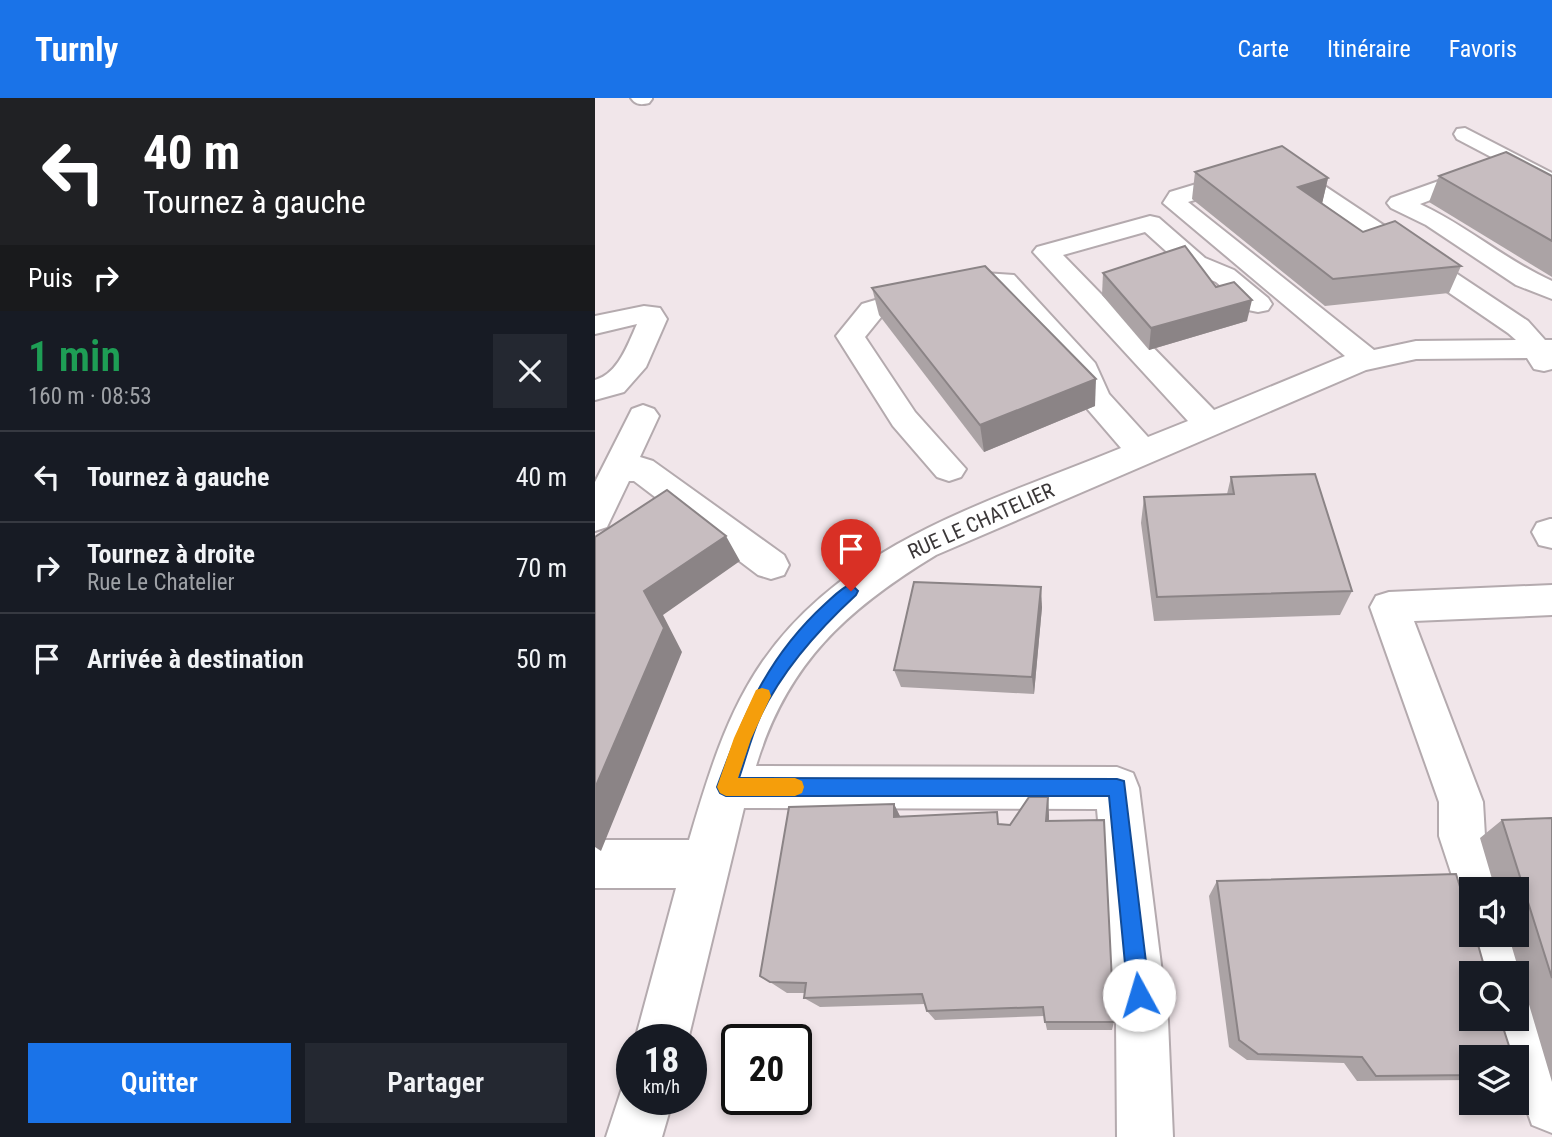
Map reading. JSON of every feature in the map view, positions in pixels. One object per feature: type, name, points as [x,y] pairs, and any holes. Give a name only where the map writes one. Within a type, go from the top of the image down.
[{"type":"street","points":[[1465,134],[1552,182]]},
{"type":"street","points":[[1340,361],[1175,203],[1178,197],[1276,167],[1285,170],[1518,327],[1547,358]]},
{"type":"street","points":[[1486,171],[1399,203],[1435,220],[1525,279],[1552,291]]},
{"type":"street","points":[[1209,424],[1047,252],[1150,223],[1196,264],[1225,276],[1275,319]]},
{"type":"street","points":[[949,469],[904,419],[850,335],[872,310],[968,280],[1005,281],[1084,370],[1095,398],[1143,452]]},
{"type":"street","points":[[595,325],[640,314],[653,317],[639,357],[604,387],[595,411]]},
{"type":"street","name":"RUE LE CHATELIER","points":[[665,1024],[726,787],[752,716],[775,674],[818,621],[851,591],[886,565],[923,545],[1209,424],[1340,361],[1424,350],[1547,358]]},
{"type":"street","points":[[595,518],[643,415]]},
{"type":"street","points":[[618,469],[641,469],[771,565]]},
{"type":"street","points":[[1475,877],[1462,836],[1461,802],[1389,607],[1552,600]]},
{"type":"street","points":[[726,787],[1117,788],[1142,1021],[1145,1137]]},
{"type":"street","points":[[595,864],[706,864]]},
{"type":"street","points":[[1527,1031],[1552,1105]]},
{"type":"street","points":[[635,1137],[641,1115]]},
{"type":"building","points":[[1282,146],[1328,178],[1298,187],[1363,232],[1395,221],[1461,266],[1333,279],[1195,172]]},
{"type":"building","points":[[1506,152],[1552,176],[1552,241],[1439,176]]},
{"type":"building","points":[[1185,246],[1216,287],[1234,282],[1252,300],[1151,328],[1103,273]]},
{"type":"building","points":[[985,266],[1096,379],[980,425],[872,288]]},
{"type":"building","points":[[1315,474],[1352,591],[1157,597],[1144,497],[1234,494],[1231,477]]},
{"type":"building","points":[[667,490],[726,536],[644,591],[664,628],[595,788],[595,537]]},
{"type":"building","points":[[914,582],[1041,587],[1032,677],[894,670]]},
{"type":"building","points":[[1029,797],[1048,797],[1046,821],[1104,820],[1114,1022],[1045,1022],[1043,1007],[927,1011],[922,994],[804,998],[806,983],[770,982],[760,976],[789,807],[894,804],[894,817],[997,812],[998,824],[1010,825]]},
{"type":"building","points":[[1552,818],[1552,978],[1529,905],[1529,877],[1520,877],[1502,820]]},
{"type":"building","points":[[1456,874],[1459,884],[1459,947],[1479,947],[1483,961],[1459,961],[1459,1031],[1504,1031],[1509,1045],[1459,1045],[1459,1075],[1376,1076],[1362,1057],[1258,1054],[1239,1040],[1217,881]]},
{"type":"slow traffic","points":[[762,696],[742,738],[726,787],[795,787]]},
{"type":"route","points":[[851,591],[818,621],[775,674],[742,738],[726,787],[1117,788],[1139,995]]}]
